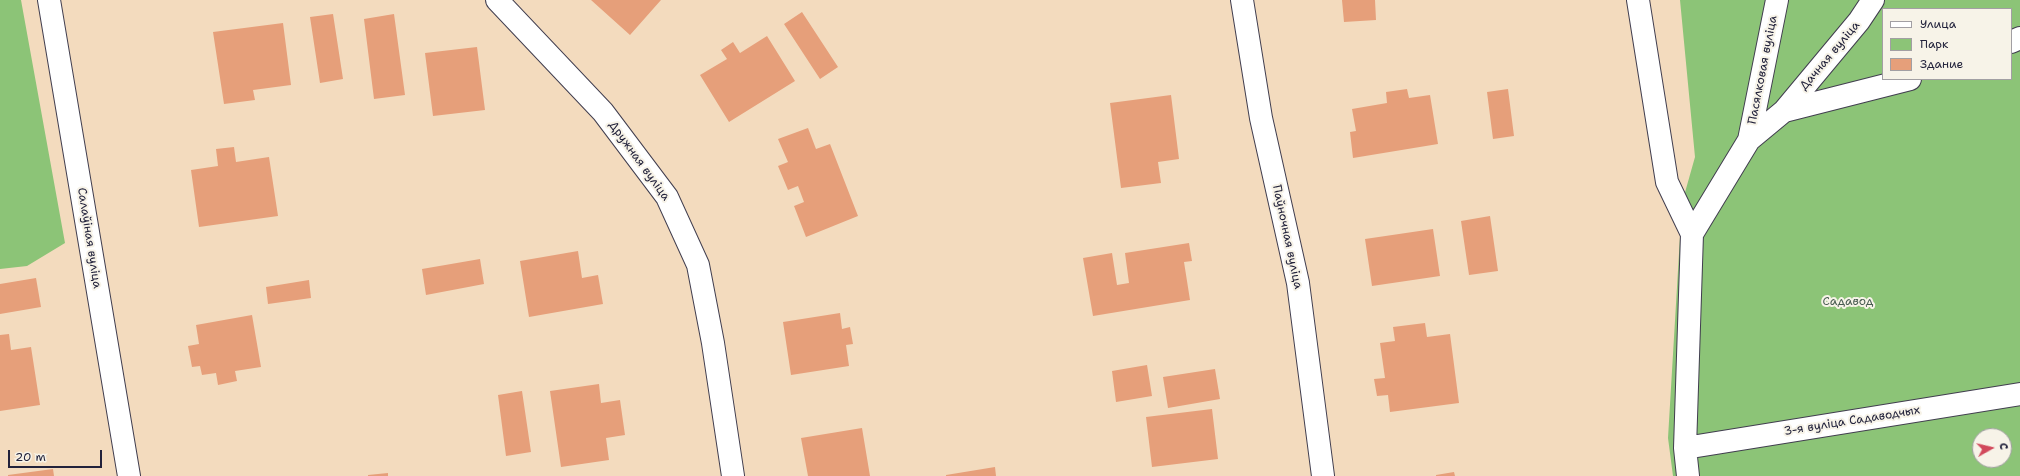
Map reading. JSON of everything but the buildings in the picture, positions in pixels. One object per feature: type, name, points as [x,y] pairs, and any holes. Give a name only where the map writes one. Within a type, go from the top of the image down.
[{"type":"street","name":"Салаўіная вуліца","points":[[49,0],[129,476]]},
{"type":"street","name":"Дружная вуліца","points":[[497,0],[603,112],[667,197],[698,265],[713,344],[733,476]]},
{"type":"street","name":"Паўночная вуліца","points":[[1242,0],[1261,118],[1298,283],[1324,476]]},
{"type":"street","points":[[1638,0],[1667,182],[1692,234],[1685,448],[1688,476]]},
{"type":"street","name":"Пасялковая вуліца","points":[[1749,140],[1778,0]]},
{"type":"street","name":"Дачная вуліца","points":[[1784,111],[1859,21],[1874,0]]},
{"type":"street","points":[[1692,234],[1749,140],[1784,111],[1906,80]]},
{"type":"street","name":"3-я вуліца Садаводчых","points":[[1685,448],[2020,394]]},
{"type":"green space","points":[[0,0],[21,0],[65,243],[27,266],[0,269]]},
{"type":"green space","name":"Садавод","points":[[1680,0],[2020,0],[2020,476],[1673,476],[1668,438],[1682,203],[1695,157]]}]
